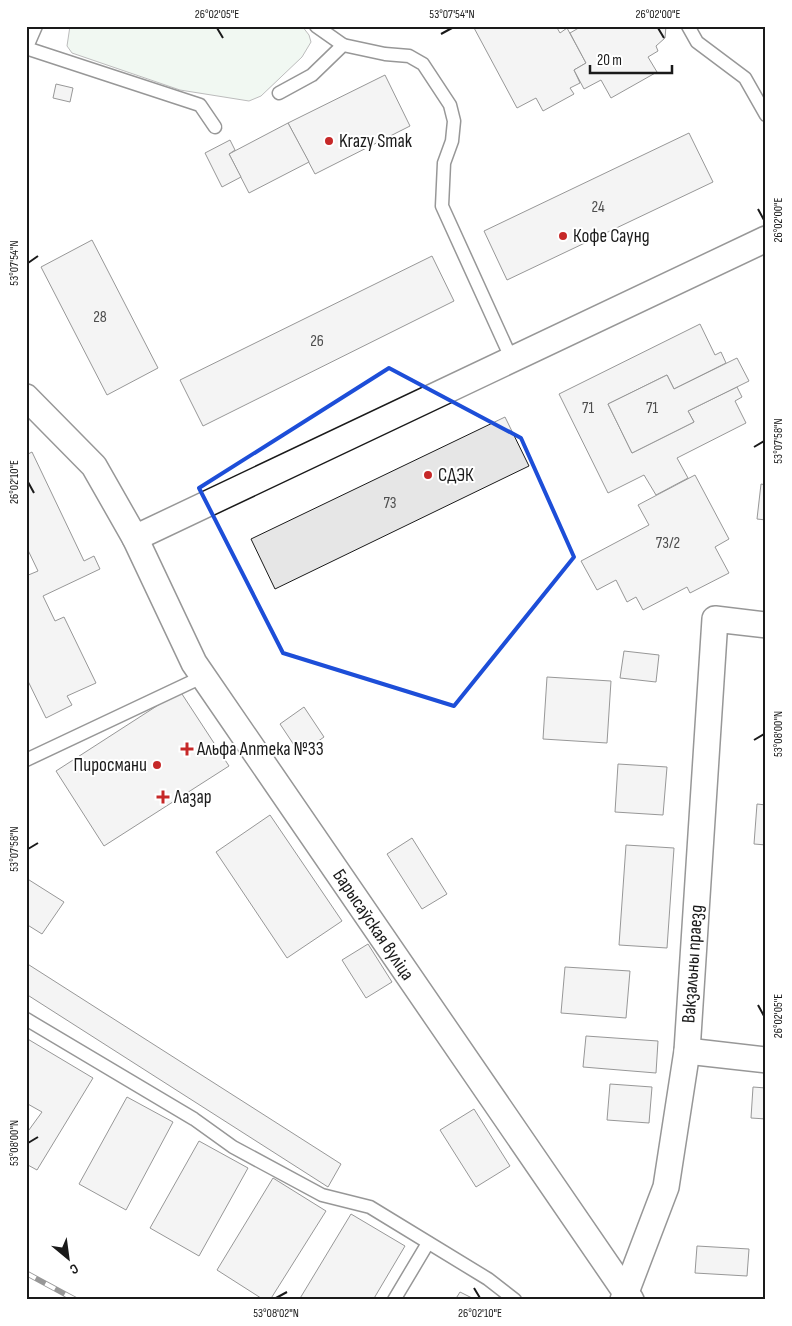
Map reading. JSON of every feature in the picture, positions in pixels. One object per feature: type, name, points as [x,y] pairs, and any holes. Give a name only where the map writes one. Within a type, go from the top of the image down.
[{"type":"street","points":[[135,538],[766,239]]},
{"type":"street","name":"Барысаўская вуліца","points":[[26,397],[94,466],[135,538],[194,663],[202,676],[627,1298]]},
{"type":"street","name":"Вакзальны праезд","points":[[627,1298],[666,1187],[687,1051],[715,619],[766,625]]},
{"type":"street","points":[[687,1051],[766,1060]]},
{"type":"lane","points":[[36,26],[26,49],[200,106],[215,127]]},
{"type":"lane","points":[[316,26],[343,45],[385,54],[409,56],[424,64],[450,105],[454,121],[452,141],[444,163],[442,206],[512,360]]},
{"type":"lane","points":[[688,26],[697,42],[746,78],[766,115]]},
{"type":"lane","points":[[278,94],[312,75],[343,45]]},
{"type":"lane","points":[[26,760],[202,676]]},
{"type":"lane","points":[[26,1019],[194,1119],[234,1147],[322,1195],[370,1207],[488,1279],[515,1300]]},
{"type":"lane","points":[[394,1300],[428,1243]]},
{"type":"highlighted area","points":[[389,368],[521,438],[574,557],[454,706],[283,653],[199,488]]},
{"type":"green space","points":[[70,26],[302,26],[309,35],[311,42],[302,57],[261,96],[249,101],[180,90],[72,53],[67,46]]},
{"type":"building","points":[[473,26],[556,26],[560,33],[567,28],[586,63],[574,70],[580,83],[570,88],[574,94],[543,111],[536,98],[517,108]]},
{"type":"building","points":[[582,26],[666,26],[665,38],[656,46],[658,51],[648,57],[657,72],[611,98],[601,80],[584,89],[574,70],[586,63],[570,33]]},
{"type":"building","points":[[385,75],[410,126],[315,174],[288,123]]},
{"type":"building","points":[[56,84],[73,88],[70,102],[53,98]]},
{"type":"building","points":[[288,123],[309,162],[249,193],[229,154]]},
{"type":"building","points":[[689,133],[713,182],[507,280],[484,231]]},
{"type":"building","points":[[230,140],[235,150],[229,154],[241,177],[222,187],[205,153]]},
{"type":"building","points":[[92,240],[158,368],[107,395],[41,267]]},
{"type":"building","points":[[432,256],[454,301],[203,426],[180,380]]},
{"type":"building","points":[[700,324],[715,355],[721,352],[726,363],[674,389],[667,375],[608,404],[632,453],[694,422],[688,411],[737,387],[742,397],[735,401],[746,423],[677,458],[688,478],[656,495],[644,475],[608,493],[559,394]]},
{"type":"building","points":[[737,358],[749,381],[688,411],[694,422],[632,453],[608,404],[667,375],[674,389]]},
{"type":"building","points":[[505,417],[529,466],[275,589],[251,539]]},
{"type":"building","points":[[32,452],[84,561],[94,556],[100,569],[43,596],[55,621],[64,617],[96,683],[67,696],[72,705],[46,718],[26,677],[26,576],[38,571],[26,546],[26,455]]},
{"type":"building","points":[[695,475],[729,539],[715,547],[729,573],[690,593],[687,587],[643,610],[636,597],[627,602],[616,580],[597,590],[581,561],[649,525],[638,505]]},
{"type":"building","points":[[761,484],[766,485],[766,520],[757,519]]},
{"type":"building","points":[[624,651],[659,655],[656,682],[620,678]]},
{"type":"building","points":[[547,677],[611,681],[607,743],[543,739]]},
{"type":"building","points":[[180,691],[229,766],[104,846],[56,771]]},
{"type":"building","points":[[304,707],[324,737],[300,754],[280,724]]},
{"type":"building","points":[[618,764],[667,767],[663,815],[615,812]]},
{"type":"building","points":[[757,804],[766,805],[766,845],[754,844]]},
{"type":"building","points":[[270,815],[342,921],[287,958],[216,852]]},
{"type":"building","points":[[412,838],[447,894],[422,909],[387,854]]},
{"type":"building","points":[[626,845],[674,848],[667,948],[619,945]]},
{"type":"building","points":[[26,878],[64,902],[42,934],[26,924]]},
{"type":"building","points":[[368,944],[392,982],[366,998],[342,960]]},
{"type":"building","points":[[26,963],[341,1164],[328,1187],[26,994]]},
{"type":"building","points":[[565,967],[630,971],[626,1018],[561,1013]]},
{"type":"building","points":[[586,1036],[658,1041],[656,1073],[583,1067]]},
{"type":"building","points":[[26,1038],[93,1078],[37,1170],[26,1164],[26,1134],[42,1112],[26,1103]]},
{"type":"building","points":[[610,1084],[652,1087],[649,1123],[607,1120]]},
{"type":"building","points":[[753,1087],[766,1088],[766,1119],[751,1118]]},
{"type":"building","points":[[127,1097],[173,1122],[126,1210],[79,1184]]},
{"type":"building","points":[[474,1109],[510,1166],[476,1187],[440,1130]]},
{"type":"building","points":[[199,1141],[248,1168],[199,1256],[150,1228]]},
{"type":"building","points":[[273,1178],[326,1211],[270,1300],[264,1300],[217,1270]]},
{"type":"building","points":[[351,1214],[405,1246],[373,1300],[299,1300]]},
{"type":"building","points":[[697,1246],[749,1249],[747,1276],[695,1273]]},
{"type":"building","points":[[460,1292],[476,1300],[455,1300]]},
{"type":"railway","points":[[26,1273],[76,1300]]},
{"type":"place","name":"Krazy Smak","points":[[329,141]]},
{"type":"place","name":"Кофе Саунд","points":[[563,236]]},
{"type":"place","name":"СДЭК","points":[[428,475]]},
{"type":"place","name":"Альфа Аптека №33","points":[[187,749]]},
{"type":"place","name":"Пиросмани","points":[[157,765]]},
{"type":"place","name":"Лазар","points":[[163,797]]}]
